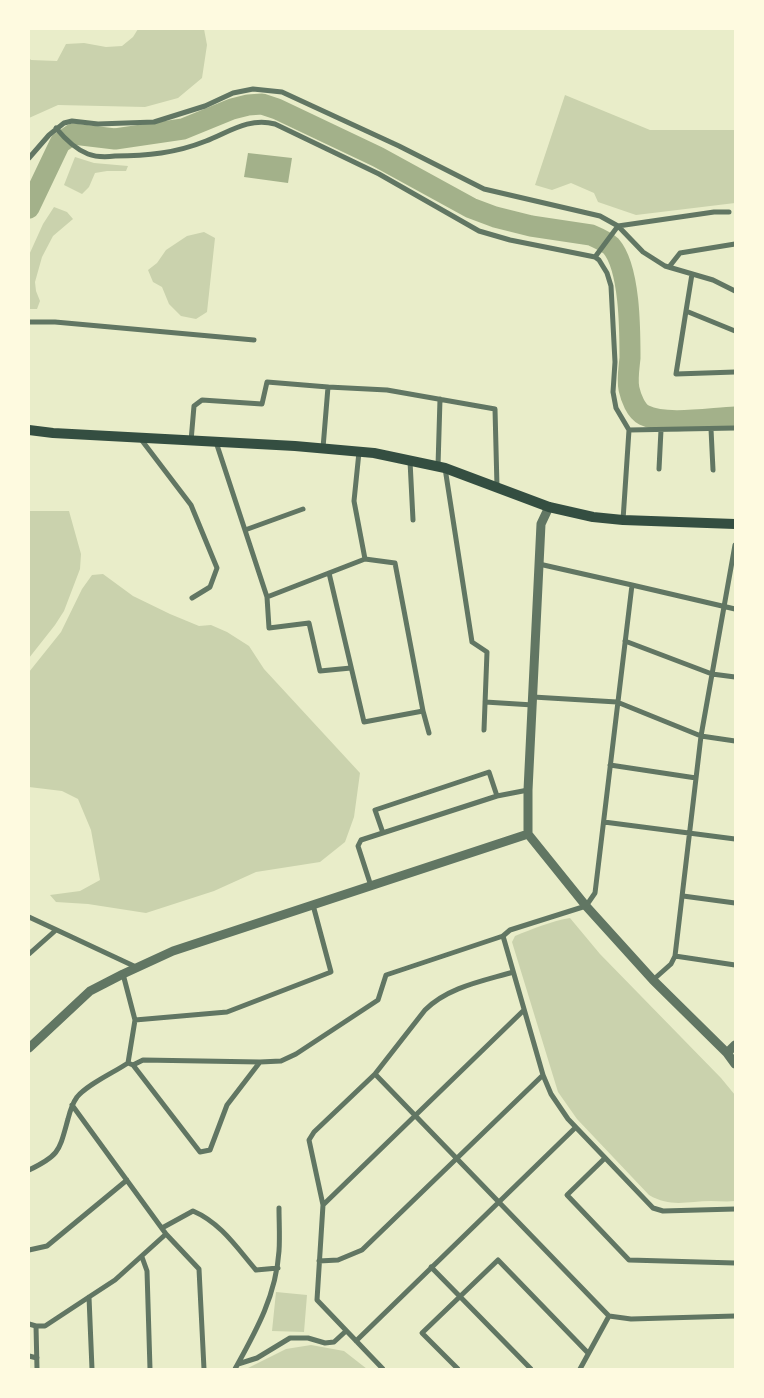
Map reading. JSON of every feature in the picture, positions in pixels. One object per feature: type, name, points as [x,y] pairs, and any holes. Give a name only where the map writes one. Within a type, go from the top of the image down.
[{"type":"main road","points":[[29,430],[323,448],[359,452],[441,467],[549,507],[593,517],[623,520],[735,524]]},
{"type":"street","points":[[29,158],[56,128],[64,123],[72,121],[98,124],[154,122],[205,106],[233,92],[253,90],[282,92],[399,146],[484,189],[600,216],[618,226],[643,252],[669,267],[713,280],[735,291]]},
{"type":"street","points":[[56,128],[76,148],[91,155],[104,157],[163,154],[206,141],[242,125],[264,121],[275,124],[379,174],[479,231],[510,240],[595,257],[599,260],[611,286],[615,362],[613,392],[616,408],[629,430],[623,520]]},
{"type":"street","points":[[595,257],[618,226],[714,212],[729,212]]},
{"type":"street","points":[[669,267],[680,253],[735,244]]},
{"type":"street","points":[[692,274],[676,374],[735,372]]},
{"type":"street","points":[[686,311],[735,331]]},
{"type":"street","points":[[29,322],[55,322],[254,340]]},
{"type":"street","points":[[191,441],[194,406],[202,400],[262,404],[267,382],[387,390],[495,409],[498,488]]},
{"type":"street","points":[[323,448],[328,387]]},
{"type":"street","points":[[440,399],[441,467],[472,642],[487,652],[484,730]]},
{"type":"street","points":[[629,430],[735,428]]},
{"type":"street","points":[[711,429],[713,470]]},
{"type":"street","points":[[659,469],[661,430]]},
{"type":"street","points":[[140,438],[191,505],[217,568],[210,588],[192,598]]},
{"type":"street","points":[[216,442],[267,598],[269,628],[309,623],[320,671],[351,668]]},
{"type":"street","points":[[359,452],[354,501],[364,560]]},
{"type":"street","points":[[410,461],[413,520]]},
{"type":"street","points":[[549,507],[541,524],[528,790],[528,834],[586,906],[653,980],[735,1064]]},
{"type":"street","points":[[245,530],[303,509]]},
{"type":"street","points":[[653,980],[671,964],[675,956],[701,736],[735,545]]},
{"type":"street","points":[[267,598],[364,560],[395,563],[423,711],[429,733]]},
{"type":"street","points":[[539,564],[735,609]]},
{"type":"street","points":[[329,573],[364,722],[423,711]]},
{"type":"street","points":[[29,1170],[56,1154],[72,1105],[83,1092],[130,1064],[143,1060],[281,1061],[296,1054],[378,1000],[386,975],[503,936],[510,930],[586,906],[596,892],[632,585]]},
{"type":"street","points":[[625,641],[712,674],[735,677]]},
{"type":"street","points":[[485,702],[617,702],[701,736],[735,741]]},
{"type":"street","points":[[610,765],[696,778]]},
{"type":"street","points":[[382,833],[374,810],[489,772],[497,796]]},
{"type":"street","points":[[371,886],[358,846],[361,840],[497,796],[528,790]]},
{"type":"street","points":[[604,822],[735,839]]},
{"type":"street","points":[[29,1048],[90,991],[136,967],[173,951],[528,834]]},
{"type":"street","points":[[683,896],[735,903]]},
{"type":"street","points":[[135,1020],[227,1012],[330,972],[313,905]]},
{"type":"street","points":[[29,917],[136,967]]},
{"type":"street","points":[[29,954],[56,930]]},
{"type":"street","points":[[503,936],[542,1075],[556,1103],[575,1128],[653,1208],[663,1211],[735,1209]]},
{"type":"street","points":[[675,956],[735,965]]},
{"type":"street","points":[[383,1369],[317,1300],[323,1205],[309,1140],[314,1132],[375,1074],[425,1010],[437,999],[451,991],[513,972]]},
{"type":"street","points":[[123,974],[135,1020],[130,1064],[200,1152],[210,1150],[227,1105],[260,1062]]},
{"type":"street","points":[[323,1205],[524,1010]]},
{"type":"street","points":[[726,1053],[735,1045]]},
{"type":"street","points":[[375,1074],[609,1316],[631,1319],[735,1316]]},
{"type":"street","points":[[319,1261],[338,1260],[362,1250],[542,1075]]},
{"type":"street","points":[[72,1105],[166,1234],[200,1270],[204,1369]]},
{"type":"street","points":[[356,1341],[575,1128]]},
{"type":"street","points":[[605,1158],[567,1195],[629,1260],[735,1263]]},
{"type":"street","points":[[29,1250],[46,1246],[127,1180]]},
{"type":"street","points":[[236,1367],[266,1310],[278,1268],[280,1243],[279,1208]]},
{"type":"street","points":[[162,1228],[193,1210],[204,1215],[224,1231],[256,1270],[278,1268]]},
{"type":"street","points":[[29,1324],[36,1326],[48,1324],[89,1298],[115,1280],[166,1234]]},
{"type":"street","points":[[142,1257],[147,1271],[150,1369]]},
{"type":"street","points":[[458,1369],[422,1333],[498,1260],[588,1353]]},
{"type":"street","points":[[432,1267],[532,1369]]},
{"type":"street","points":[[89,1298],[92,1369]]},
{"type":"street","points":[[580,1369],[609,1316]]},
{"type":"street","points":[[36,1326],[37,1369]]},
{"type":"street","points":[[236,1367],[257,1358],[290,1338],[308,1338],[325,1343],[334,1342],[346,1331]]},
{"type":"street","points":[[29,1356],[37,1358]]},
{"type":"shaded area","points":[[138,29],[204,29],[207,45],[202,78],[178,98],[145,107],[58,105],[29,118],[29,58],[31,60],[57,61],[66,44],[84,43],[106,47],[122,46],[133,37]]},
{"type":"shaded area","points":[[565,95],[650,130],[735,130],[735,203],[636,215],[598,202],[594,193],[571,183],[552,190],[535,185]]},
{"type":"shaded area","points":[[248,153],[292,158],[288,183],[244,177]]},
{"type":"shaded area","points":[[75,157],[94,163],[128,166],[126,171],[95,173],[89,187],[82,194],[64,185]]},
{"type":"shaded area","points":[[54,207],[67,212],[73,219],[53,236],[42,257],[35,282],[40,301],[37,309],[29,309],[29,255],[43,224]]},
{"type":"shaded area","points":[[204,232],[215,238],[207,312],[196,319],[181,316],[169,304],[162,287],[153,282],[148,270],[157,263],[166,250],[187,236]]},
{"type":"shaded area","points":[[29,511],[69,511],[81,554],[80,569],[64,611],[29,658]]},
{"type":"shaded area","points":[[103,574],[133,596],[199,626],[211,625],[227,632],[249,646],[264,669],[360,773],[354,817],[345,842],[320,862],[256,872],[214,891],[146,913],[88,904],[56,902],[50,895],[80,891],[100,880],[91,830],[78,799],[62,791],[29,787],[29,672],[61,632],[82,589],[92,575]]},
{"type":"shaded area","points":[[570,918],[600,954],[721,1078],[735,1095],[735,1201],[672,1203],[649,1195],[577,1119],[558,1092],[512,942],[515,936],[549,923]]},
{"type":"shaded area","points":[[276,1292],[307,1295],[304,1332],[272,1331]]},
{"type":"shaded area","points":[[311,1345],[344,1351],[367,1369],[246,1369],[286,1349]]},
{"type":"waterway","points":[[29,208],[60,143],[73,134],[115,139],[183,129],[232,109],[262,104],[277,109],[378,157],[471,208],[495,217],[531,226],[591,235],[611,246],[622,269],[628,300],[630,332],[628,385],[636,407],[644,415],[664,420],[676,421],[735,417]]}]
